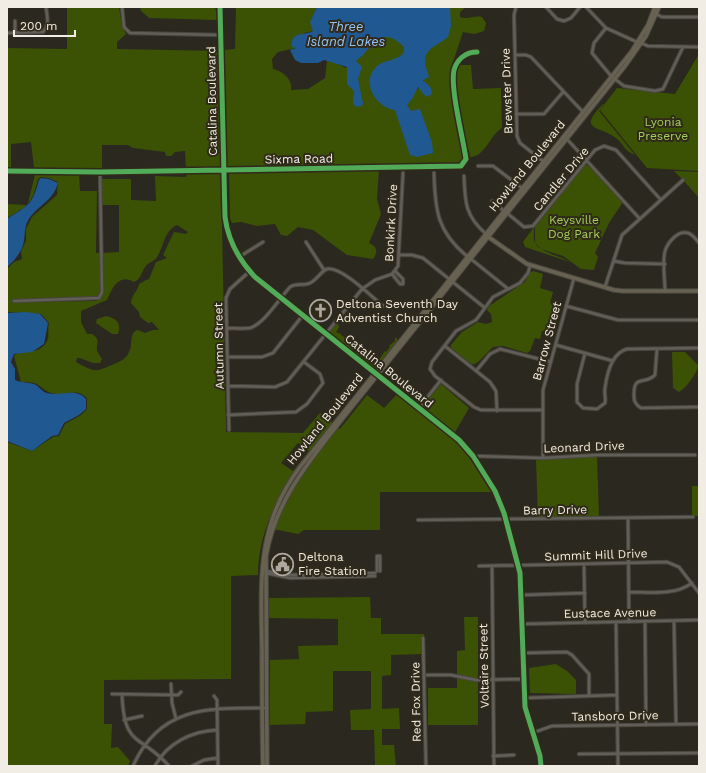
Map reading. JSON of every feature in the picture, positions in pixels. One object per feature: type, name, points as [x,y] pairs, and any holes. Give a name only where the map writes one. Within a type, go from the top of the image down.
[{"type":"main road","points":[[639,43],[654,7]]},
{"type":"main road","name":"Howland Boulevard","points":[[263,766],[264,572],[272,529],[290,489],[307,463],[613,78],[639,43],[659,7]]},
{"type":"main road","name":"Howland Boulevard","points":[[506,212],[522,188],[565,138],[583,113],[613,78]]},
{"type":"main road","points":[[487,235],[521,262],[530,266],[623,292],[699,291]]},
{"type":"main road","name":"Howland Boulevard","points":[[264,708],[267,766]]},
{"type":"street","points":[[7,33],[43,32],[47,23],[46,7]]},
{"type":"street","points":[[122,7],[124,27],[130,33],[221,35]]},
{"type":"street","name":"Catalina Boulevard","points":[[220,7],[226,226],[231,242],[239,257],[250,271],[459,440],[473,456],[495,491],[506,520],[518,566],[522,595],[524,698],[532,733],[540,756],[540,766]]},
{"type":"street","name":"Brewster Drive","points":[[516,7],[514,15],[518,139],[544,162]]},
{"type":"street","points":[[546,7],[557,19],[564,21],[571,18],[580,7]]},
{"type":"street","points":[[586,7],[606,28],[639,43],[648,46],[699,47]]},
{"type":"street","points":[[656,14],[662,17],[699,17]]},
{"type":"street","points":[[15,21],[15,33]]},
{"type":"street","points":[[606,28],[592,50],[592,53],[613,78],[624,86],[660,91],[666,85],[683,47]]},
{"type":"street","name":"Sixma Road","points":[[7,171],[100,172],[461,166],[466,159],[454,89],[454,70],[457,62],[464,56],[471,52],[477,52]]},
{"type":"street","points":[[515,55],[526,55],[531,57],[583,113]]},
{"type":"street","points":[[516,114],[544,114],[563,92]]},
{"type":"street","points":[[565,138],[640,219]]},
{"type":"street","name":"Candler Drive","points":[[492,202],[524,227],[533,226],[586,161],[600,147],[611,147],[616,150],[661,200]]},
{"type":"street","points":[[478,166],[493,166],[522,188]]},
{"type":"street","points":[[14,301],[95,300],[99,298],[102,292],[100,172]]},
{"type":"street","name":"Bonkirk Drive","points":[[228,386],[282,385],[289,380],[304,362],[362,289],[375,280],[392,274],[395,271],[399,263],[400,254],[403,173]]},
{"type":"street","points":[[434,173],[436,208],[441,225],[452,242],[469,258],[507,288]]},
{"type":"street","points":[[464,176],[467,210],[476,225],[487,235]]},
{"type":"street","points":[[605,287],[622,235],[683,180]]},
{"type":"street","points":[[665,291],[665,251],[668,245],[678,234],[689,233],[699,243]]},
{"type":"street","points":[[239,257],[263,242]]},
{"type":"street","points":[[306,242],[324,270]]},
{"type":"street","points":[[400,254],[419,256],[485,308]]},
{"type":"street","points":[[614,261],[625,263],[665,264]]},
{"type":"street","points":[[530,266],[524,278],[514,286],[507,288],[493,297],[476,320],[456,331],[431,365],[431,371],[474,407],[481,410],[543,410]]},
{"type":"street","points":[[227,328],[247,328],[255,326],[262,320],[290,287],[310,283],[324,270],[337,269],[383,306]]},
{"type":"street","name":"Autumn Street","points":[[229,430],[227,328],[228,294],[250,271]]},
{"type":"street","points":[[392,274],[400,284],[403,284],[403,280],[395,271]]},
{"type":"street","name":"Barrow Street","points":[[543,458],[543,390],[574,278]]},
{"type":"street","points":[[566,306],[618,320],[699,320]]},
{"type":"street","points":[[228,357],[267,356],[276,350],[303,315]]},
{"type":"street","points":[[555,345],[613,361]]},
{"type":"street","points":[[445,346],[494,386],[497,396],[497,410]]},
{"type":"street","points":[[585,354],[577,384],[577,402],[583,408],[597,409],[603,406],[606,400],[606,385],[613,361],[622,350],[699,348]]},
{"type":"street","points":[[476,371],[490,354],[500,349],[551,362]]},
{"type":"street","points":[[656,349],[655,375],[638,381],[634,386],[634,400],[636,404],[640,408],[699,407]]},
{"type":"street","points":[[228,415],[288,414],[301,409],[323,383],[320,374],[304,362]]},
{"type":"street","points":[[419,408],[441,380]]},
{"type":"street","name":"Leonard Drive","points":[[473,456],[543,458],[598,455],[696,454]]},
{"type":"street","name":"Barry Drive","points":[[418,520],[693,517]]},
{"type":"street","points":[[628,518],[629,622]]},
{"type":"street","points":[[377,556],[380,556],[377,573],[377,556]]},
{"type":"street","name":"Summit Hill Drive","points":[[479,566],[673,563],[679,567],[699,593]]},
{"type":"street","points":[[584,564],[585,623]]},
{"type":"street","name":"Voltaire Street","points":[[492,566],[494,766]]},
{"type":"street","points":[[264,572],[290,575],[377,573]]},
{"type":"street","points":[[629,592],[673,591],[680,590],[692,583]]},
{"type":"street","points":[[522,595],[585,593]]},
{"type":"street","name":"Eustace Avenue","points":[[522,624],[699,620]]},
{"type":"street","points":[[645,621],[646,725]]},
{"type":"street","points":[[674,621],[676,724]]},
{"type":"street","points":[[616,622],[618,766]]},
{"type":"street","name":"Red Fox Drive","points":[[423,638],[426,766]]},
{"type":"street","points":[[523,653],[567,652],[572,655],[589,674],[589,696]]},
{"type":"street","points":[[427,675],[494,679],[523,679]]},
{"type":"street","points":[[171,684],[172,706],[176,719]]},
{"type":"street","points":[[112,694],[178,695],[181,692]]},
{"type":"street","points":[[122,694],[124,720],[129,733],[169,766]]},
{"type":"street","points":[[524,698],[617,695]]},
{"type":"street","points":[[214,696],[217,708],[218,766]]},
{"type":"street","points":[[133,766],[143,746],[160,729],[176,719],[196,711],[217,708],[264,708]]},
{"type":"street","points":[[124,720],[142,716]]},
{"type":"street","name":"Tansboro Drive","points":[[532,733],[552,726],[699,724]]},
{"type":"street","points":[[155,766],[171,746],[188,736],[202,731],[217,730]]},
{"type":"street","points":[[578,754],[699,753]]},
{"type":"street","points":[[494,756],[514,755]]},
{"type":"street","points":[[192,766],[204,760],[217,758]]},
{"type":"green space","points":[[67,7],[119,7],[122,26],[126,34],[117,42],[117,49],[220,51],[223,170],[186,170],[185,151],[175,152],[171,156],[166,156],[165,152],[133,148],[128,145],[102,145],[102,170],[34,168],[31,142],[11,144],[11,168],[7,168],[7,48],[67,49]]},
{"type":"green space","points":[[140,7],[215,7],[218,20],[149,18],[141,11]]},
{"type":"green space","points":[[236,7],[317,7],[311,20],[313,31],[304,33],[296,48],[278,52],[272,59],[273,69],[289,79],[291,90],[308,89],[325,78],[327,61],[334,62],[346,68],[376,40],[384,35],[402,38],[414,92],[424,83],[421,62],[444,7],[466,7],[460,12],[460,17],[463,18],[482,17],[486,23],[484,31],[474,34],[463,32],[452,65],[455,65],[453,89],[464,161],[460,165],[225,169],[223,50],[235,49]]},
{"type":"green space","name":"Lyonia Preserve","points":[[699,54],[699,171],[647,168],[600,110],[617,88],[675,94]]},
{"type":"green space","points":[[458,65],[471,65],[473,89],[501,88],[502,128],[494,135],[484,150],[475,156],[470,157],[469,150],[466,150],[456,95],[455,83]]},
{"type":"green space","points":[[603,104],[599,111],[635,155],[629,152],[619,140],[597,129],[591,123],[595,113]]},
{"type":"green space","name":"Keysville Dog Park","points":[[585,164],[590,167],[623,202],[609,223],[595,253],[598,257],[594,270],[581,269],[563,256],[541,249],[535,243],[535,227]]},
{"type":"green space","points":[[452,167],[379,169],[377,199],[381,214],[369,243],[376,248],[376,254],[373,259],[347,255],[313,230],[298,227],[287,236],[281,235],[275,224],[257,226],[241,222],[232,223],[230,218],[229,171]]},
{"type":"green space","points":[[34,170],[79,172],[80,191],[97,191],[96,253],[100,253],[101,292],[98,297],[94,299],[13,300],[13,302],[95,301],[100,299],[104,292],[103,253],[119,252],[119,205],[102,205],[101,179],[131,179],[131,200],[156,201],[155,176],[186,177],[187,172],[221,172],[226,432],[303,433],[320,413],[333,423],[293,475],[272,513],[265,532],[260,553],[258,575],[231,576],[231,679],[104,680],[104,724],[112,724],[111,748],[118,747],[130,761],[128,766],[7,766],[7,442],[32,451],[53,437],[59,436],[65,424],[81,415],[87,409],[87,398],[79,393],[53,393],[34,383],[21,382],[14,356],[40,349],[44,346],[48,339],[49,323],[41,314],[7,312],[7,269],[14,262],[22,259],[21,251],[26,241],[26,229],[32,217],[57,195],[58,182],[49,178],[41,177],[38,179],[34,194],[28,204],[35,175]],"holes":[[[177,225],[188,232],[186,234],[174,232],[163,255],[167,258],[156,262],[149,279],[139,284],[131,300],[131,303],[139,312],[140,317],[148,323],[152,322],[159,330],[153,330],[145,333],[138,330],[135,331],[132,336],[130,349],[125,358],[103,369],[92,370],[76,362],[77,358],[93,363],[100,363],[102,359],[97,351],[98,342],[96,338],[92,334],[87,334],[81,322],[81,311],[107,300],[111,291],[120,281],[124,279],[134,282],[138,279],[146,265],[157,257],[169,231]],[[298,443],[309,451],[293,471],[281,463]]]},
{"type":"green space","points":[[674,171],[699,172],[699,198],[684,181],[685,179],[682,179]]},
{"type":"green space","points":[[7,204],[26,205],[7,218]]},
{"type":"green space","points":[[534,227],[534,240],[537,246],[570,262],[525,247],[523,242]]},
{"type":"green space","points":[[533,271],[543,274],[540,288],[553,292],[550,303],[561,307],[553,333],[542,331],[540,339],[535,338],[530,351],[527,353],[503,346],[493,347],[480,360],[473,364],[451,348],[451,345],[462,332],[478,322],[486,324],[492,322],[491,314],[487,310],[489,306],[525,282],[529,273]]},
{"type":"green space","points":[[106,316],[113,318],[119,324],[118,334],[112,334],[96,323],[97,319]]},
{"type":"green space","points":[[338,324],[339,327],[336,332],[341,333],[341,335],[347,339],[348,338],[354,345],[356,344],[353,350],[350,350],[329,333],[334,325]]},
{"type":"green space","points":[[395,337],[398,340],[376,368],[370,367],[356,353],[358,348],[359,351],[374,363],[377,363],[385,351],[386,352],[390,347],[389,346],[395,341]]},
{"type":"green space","points":[[672,352],[685,352],[698,365],[691,380],[679,392],[673,388]]},
{"type":"green space","points":[[441,384],[469,408],[454,434],[474,455],[459,440],[421,408]]},
{"type":"green space","points":[[398,393],[439,425],[465,449],[486,476],[493,492],[380,492],[380,530],[304,530],[298,534],[273,529],[285,501],[301,475],[337,427],[340,429],[367,395],[384,408]]},
{"type":"green space","points":[[597,456],[599,517],[538,518],[536,459]]},
{"type":"green space","points":[[692,486],[699,486],[699,516],[692,516]]},
{"type":"green space","points":[[370,597],[371,618],[381,618],[381,634],[424,634],[423,654],[391,655],[391,675],[382,676],[382,709],[399,708],[400,729],[382,729],[382,745],[394,745],[396,766],[355,766],[375,765],[374,730],[351,730],[350,710],[371,709],[371,671],[333,671],[333,711],[306,712],[305,724],[270,725],[270,660],[299,659],[298,646],[338,645],[338,619],[269,618],[269,598]]},
{"type":"green space","points":[[464,617],[478,617],[478,679],[457,676],[457,651],[465,650]]},
{"type":"green space","points":[[556,664],[567,671],[576,680],[576,694],[530,693],[529,668]]},
{"type":"green space","points":[[457,678],[478,681],[478,725],[428,725],[428,688],[457,688]]},
{"type":"water","name":"Three Island Lakes","points":[[317,7],[450,7],[451,26],[448,37],[430,50],[426,57],[425,63],[429,77],[423,80],[431,88],[432,94],[426,97],[418,87],[407,105],[411,111],[420,109],[432,142],[433,153],[417,157],[410,155],[395,110],[382,105],[377,100],[370,88],[371,74],[375,68],[382,63],[398,57],[404,52],[404,47],[397,41],[386,37],[381,38],[372,44],[356,61],[362,67],[358,79],[363,104],[360,107],[355,106],[353,103],[354,91],[347,84],[347,67],[324,60],[318,63],[301,63],[295,60],[290,50],[296,48],[292,47],[293,38],[295,36],[313,31],[310,22]]},
{"type":"water","points":[[41,178],[49,179],[58,183],[56,189],[53,194],[28,219],[22,248],[7,267],[7,219],[28,204],[34,195]]},
{"type":"water","points":[[26,312],[40,314],[48,323],[44,344],[32,352],[14,354],[11,362],[15,369],[15,380],[34,384],[47,393],[73,393],[82,395],[86,399],[86,409],[79,415],[64,423],[58,435],[52,436],[32,451],[7,441],[7,313]]},
{"type":"cycle path","points":[[220,7],[225,217],[226,226],[235,250],[255,277],[459,440],[473,456],[495,491],[504,513],[520,573],[525,707],[540,756],[541,766]]},
{"type":"cycle path","points":[[7,171],[100,172],[461,166],[466,159],[455,101],[453,78],[454,70],[455,66],[462,57],[469,53],[477,52]]},
{"type":"place","name":"Deltona Seventh Day Adventist Church","points":[[321,311]]},
{"type":"place","name":"Deltona Fire Station","points":[[282,564]]}]
